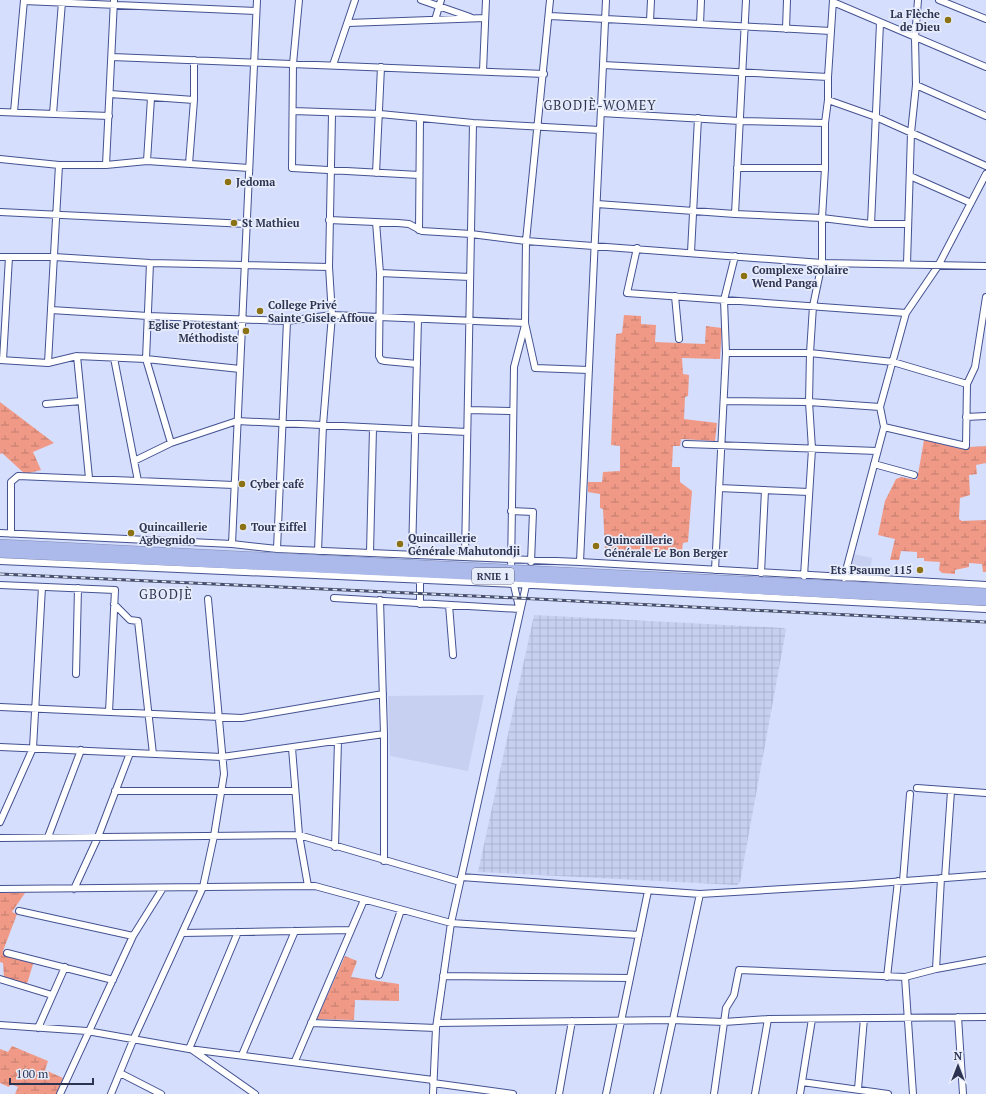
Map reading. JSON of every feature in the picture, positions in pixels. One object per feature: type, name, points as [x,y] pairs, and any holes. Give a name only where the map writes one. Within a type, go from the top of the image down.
[{"type":"highway","name":"RNIE 1","points":[[0,544],[512,572],[986,602]]},
{"type":"highway","name":"RNIE 1","points":[[0,553],[512,572]]},
{"type":"highway","name":"RNIE 1","points":[[529,573],[986,593]]},
{"type":"street","points":[[14,112],[24,0],[114,2],[256,11]]},
{"type":"street","points":[[232,544],[257,0]]},
{"type":"street","points":[[299,0],[293,64],[292,168],[419,175]]},
{"type":"street","points":[[333,65],[355,0]]},
{"type":"street","points":[[420,0],[440,3],[473,18]]},
{"type":"street","points":[[483,71],[486,0]]},
{"type":"street","points":[[550,0],[550,16],[526,241],[525,323],[535,368],[589,370]]},
{"type":"street","points":[[580,562],[606,0]]},
{"type":"street","points":[[650,22],[651,0]]},
{"type":"street","points":[[700,24],[701,0]]},
{"type":"street","points":[[735,214],[746,0]]},
{"type":"street","points":[[786,29],[787,0]]},
{"type":"street","points":[[907,264],[907,224],[911,133],[916,85],[915,38],[918,0]]},
{"type":"street","points":[[939,0],[986,19]]},
{"type":"street","points":[[804,576],[812,449],[809,402],[810,353],[813,306],[822,263],[825,123],[828,100],[833,1],[880,23],[986,67]]},
{"type":"street","points":[[53,114],[62,2]]},
{"type":"street","points":[[106,165],[114,2]]},
{"type":"street","points":[[435,20],[440,3]]},
{"type":"street","points":[[550,16],[831,31]]},
{"type":"street","points":[[348,23],[485,18]]},
{"type":"street","points":[[871,224],[880,23]]},
{"type":"street","points":[[112,57],[544,74]]},
{"type":"street","points":[[189,164],[194,100],[194,60]]},
{"type":"street","points":[[603,65],[828,77]]},
{"type":"street","points":[[376,173],[380,114],[381,67]]},
{"type":"street","points":[[916,85],[986,116]]},
{"type":"street","points":[[110,94],[194,100]]},
{"type":"street","points":[[148,162],[151,98]]},
{"type":"street","points":[[828,100],[876,116],[986,166]]},
{"type":"street","points":[[293,111],[332,114],[380,114],[473,124],[600,130]]},
{"type":"street","points":[[0,112],[108,116]]},
{"type":"street","points":[[600,113],[740,121],[825,123]]},
{"type":"street","points":[[318,550],[322,425],[332,315],[329,267],[329,171],[332,114]]},
{"type":"street","points":[[419,230],[420,118]]},
{"type":"street","points":[[691,252],[698,118]]},
{"type":"street","points":[[465,557],[473,124]]},
{"type":"street","points":[[0,159],[59,165],[106,165],[148,162],[249,168]]},
{"type":"street","points":[[48,363],[59,165]]},
{"type":"street","points":[[738,168],[825,168]]},
{"type":"street","points":[[844,578],[884,427],[880,407],[906,313],[938,266],[986,174]]},
{"type":"street","points":[[910,176],[970,203]]},
{"type":"street","points":[[597,204],[735,214],[822,218],[871,224],[907,224]]},
{"type":"street","points":[[0,212],[247,224]]},
{"type":"street","points":[[329,220],[409,224],[419,230],[471,234],[526,241],[691,252],[822,263],[986,266]]},
{"type":"street","points":[[376,222],[380,272],[379,348],[381,360],[416,364]]},
{"type":"street","points":[[636,248],[627,293],[906,313]]},
{"type":"street","points":[[715,570],[726,353],[724,300],[735,256]]},
{"type":"street","points":[[0,257],[54,257],[150,263],[329,267]]},
{"type":"street","points":[[9,257],[1,360],[48,363],[78,356],[146,359],[240,368]]},
{"type":"street","points":[[150,263],[146,359],[171,443]]},
{"type":"street","points":[[380,272],[470,277]]},
{"type":"street","points":[[675,296],[679,339]]},
{"type":"street","points":[[884,427],[966,446],[967,384],[975,367],[986,297]]},
{"type":"street","points":[[51,310],[148,316],[286,321],[332,315],[525,323]]},
{"type":"street","points":[[412,555],[418,319]]},
{"type":"street","points":[[277,549],[286,321]]},
{"type":"street","points":[[520,609],[512,572],[511,511],[514,367],[525,323]]},
{"type":"street","points":[[726,353],[810,353],[893,362],[967,384]]},
{"type":"street","points":[[78,356],[81,401],[90,478]]},
{"type":"street","points":[[114,358],[138,481]]},
{"type":"street","points":[[46,404],[81,401]]},
{"type":"street","points":[[724,401],[809,402],[880,407]]},
{"type":"street","points":[[468,410],[513,411]]},
{"type":"street","points":[[966,417],[986,416]]},
{"type":"street","points":[[134,461],[171,443],[238,421],[467,432]]},
{"type":"street","points":[[370,553],[373,428]]},
{"type":"street","points":[[686,444],[877,451]]},
{"type":"street","points":[[874,464],[914,475]]},
{"type":"street","points":[[11,534],[11,482],[18,476],[90,478],[234,486]]},
{"type":"street","points":[[719,488],[809,492]]},
{"type":"street","points":[[761,573],[765,490]]},
{"type":"street","points":[[433,1094],[437,1025],[451,923],[529,573],[533,512],[511,511]]},
{"type":"street","points":[[0,533],[232,544],[277,549],[465,557],[512,572]]},
{"type":"street","points":[[0,561],[420,580],[512,572],[986,609]]},
{"type":"street","points":[[529,573],[580,562],[804,576],[986,585]]},
{"type":"street","points":[[420,580],[420,604]]},
{"type":"street","points":[[0,585],[115,590],[109,712]]},
{"type":"street","points":[[0,822],[33,748],[42,587]]},
{"type":"street","points":[[76,674],[78,588]]},
{"type":"street","points":[[334,598],[520,609]]},
{"type":"street","points":[[111,1094],[134,1038],[203,887],[214,836],[224,774],[208,599]]},
{"type":"street","points":[[380,600],[384,734],[384,861]]},
{"type":"street","points":[[114,604],[130,620],[138,621],[153,754]]},
{"type":"street","points":[[449,605],[453,655]]},
{"type":"street","points":[[0,707],[242,718],[383,694]]},
{"type":"street","points":[[0,746],[222,757],[384,734]]},
{"type":"street","points":[[335,847],[338,741]]},
{"type":"street","points":[[292,748],[299,835],[308,886]]},
{"type":"street","points":[[48,837],[81,750]]},
{"type":"street","points":[[74,889],[98,837],[130,753]]},
{"type":"street","points":[[917,788],[986,793]]},
{"type":"street","points":[[936,969],[951,790]]},
{"type":"street","points":[[115,791],[295,791]]},
{"type":"street","points":[[887,977],[910,794]]},
{"type":"street","points":[[0,838],[299,835],[384,861],[460,880],[700,894],[986,875]]},
{"type":"street","points":[[0,890],[316,886],[451,923],[639,935]]},
{"type":"street","points":[[60,1094],[87,1031],[133,936],[163,888]]},
{"type":"street","points":[[606,1094],[648,891]]},
{"type":"street","points":[[657,1094],[700,894]]},
{"type":"street","points":[[295,1061],[364,900]]},
{"type":"street","points":[[379,974],[402,910]]},
{"type":"street","points":[[19,911],[133,936]]},
{"type":"street","points":[[182,933],[351,930]]},
{"type":"street","points":[[242,1055],[295,931]]},
{"type":"street","points":[[189,1048],[238,932]]},
{"type":"street","points":[[7,952],[113,980]]},
{"type":"street","points":[[714,1094],[726,1008],[734,996],[739,970],[905,977],[936,969],[986,960]]},
{"type":"street","points":[[38,1028],[65,967]]},
{"type":"street","points":[[443,976],[630,978]]},
{"type":"street","points":[[905,977],[913,1094]]},
{"type":"street","points":[[0,979],[52,995]]},
{"type":"street","points":[[958,1017],[963,1094]]},
{"type":"street","points":[[311,1023],[437,1025],[672,1020],[724,1022],[768,1019],[986,1017]]},
{"type":"street","points":[[858,1089],[864,1018]]},
{"type":"street","points":[[755,1094],[768,1019]]},
{"type":"street","points":[[800,1094],[812,1019]]},
{"type":"street","points":[[559,1094],[572,1022]]},
{"type":"street","points":[[0,1025],[87,1031],[189,1048],[295,1061],[513,1094]]},
{"type":"street","points":[[189,1048],[255,1094]]},
{"type":"street","points":[[120,1073],[162,1094]]},
{"type":"street","points":[[802,1082],[888,1094]]},
{"type":"shaded area","points":[[853,554],[872,558],[869,576],[848,575]]},
{"type":"shaded area","points":[[534,615],[784,628],[786,630],[740,882],[737,885],[478,872]]},
{"type":"shaded area","points":[[484,695],[468,771],[390,756],[388,696]]},
{"type":"green space","points":[[624,315],[641,316],[641,324],[656,325],[655,342],[705,344],[706,326],[722,328],[720,359],[682,358],[683,374],[689,375],[688,396],[685,397],[684,419],[717,423],[715,441],[681,439],[680,446],[673,446],[672,467],[680,467],[680,482],[692,491],[688,542],[683,543],[682,550],[665,550],[665,553],[640,551],[640,558],[624,557],[622,553],[605,549],[603,509],[600,508],[600,494],[588,492],[588,482],[602,482],[603,472],[620,471],[620,446],[611,445],[616,334],[622,333]]},
{"type":"green space","points":[[0,402],[54,443],[33,452],[41,470],[25,474],[2,453],[0,454]]},
{"type":"green space","points":[[924,440],[966,450],[970,447],[986,446],[986,463],[976,465],[977,474],[969,475],[970,495],[960,498],[959,519],[962,521],[986,520],[986,572],[983,572],[982,564],[969,563],[969,567],[955,570],[955,574],[942,573],[939,570],[940,562],[924,561],[924,558],[917,558],[917,552],[901,551],[899,560],[890,560],[895,539],[878,535],[885,501],[896,479],[901,477],[917,480]]},
{"type":"green space","points":[[0,893],[25,893],[12,912],[17,914],[3,951],[34,961],[27,984],[4,977],[3,963],[0,962]]},
{"type":"green space","points":[[345,956],[357,961],[351,977],[399,984],[399,1001],[355,1000],[354,1020],[317,1019]]},
{"type":"green space","points":[[12,1046],[48,1061],[45,1070],[63,1078],[56,1094],[15,1094],[18,1087],[11,1084],[9,1087],[0,1083],[0,1049],[8,1052]]},
{"type":"railway","points":[[0,574],[986,622]]},
{"type":"place","name":"La Flèche de Dieu","points":[[948,20]]},
{"type":"place","name":"Jedoma","points":[[228,182]]},
{"type":"place","name":"St Mathieu","points":[[234,223]]},
{"type":"place","name":"Complexe Scolaire Wend Panga","points":[[744,276]]},
{"type":"place","name":"College Privé Sainte Gisele Affoue","points":[[260,311]]},
{"type":"place","name":"Eglise Protestant Méthodiste","points":[[246,331]]},
{"type":"place","name":"Cyber café","points":[[242,484]]},
{"type":"place","name":"Tour Eiffel","points":[[243,527]]},
{"type":"place","name":"Quincaillerie Agbegnido","points":[[131,533]]},
{"type":"place","name":"Quincaillerie Générale Mahutondji","points":[[400,544]]},
{"type":"place","name":"Quincaillerie Générale Le Bon Berger","points":[[596,546]]},
{"type":"place","name":"Ets Psaume 115","points":[[920,570]]},
{"type":"district","name":"GBODJÈ-WOMEY","points":[[600,105]]},
{"type":"district","name":"GBODJÈ","points":[[166,594]]}]
